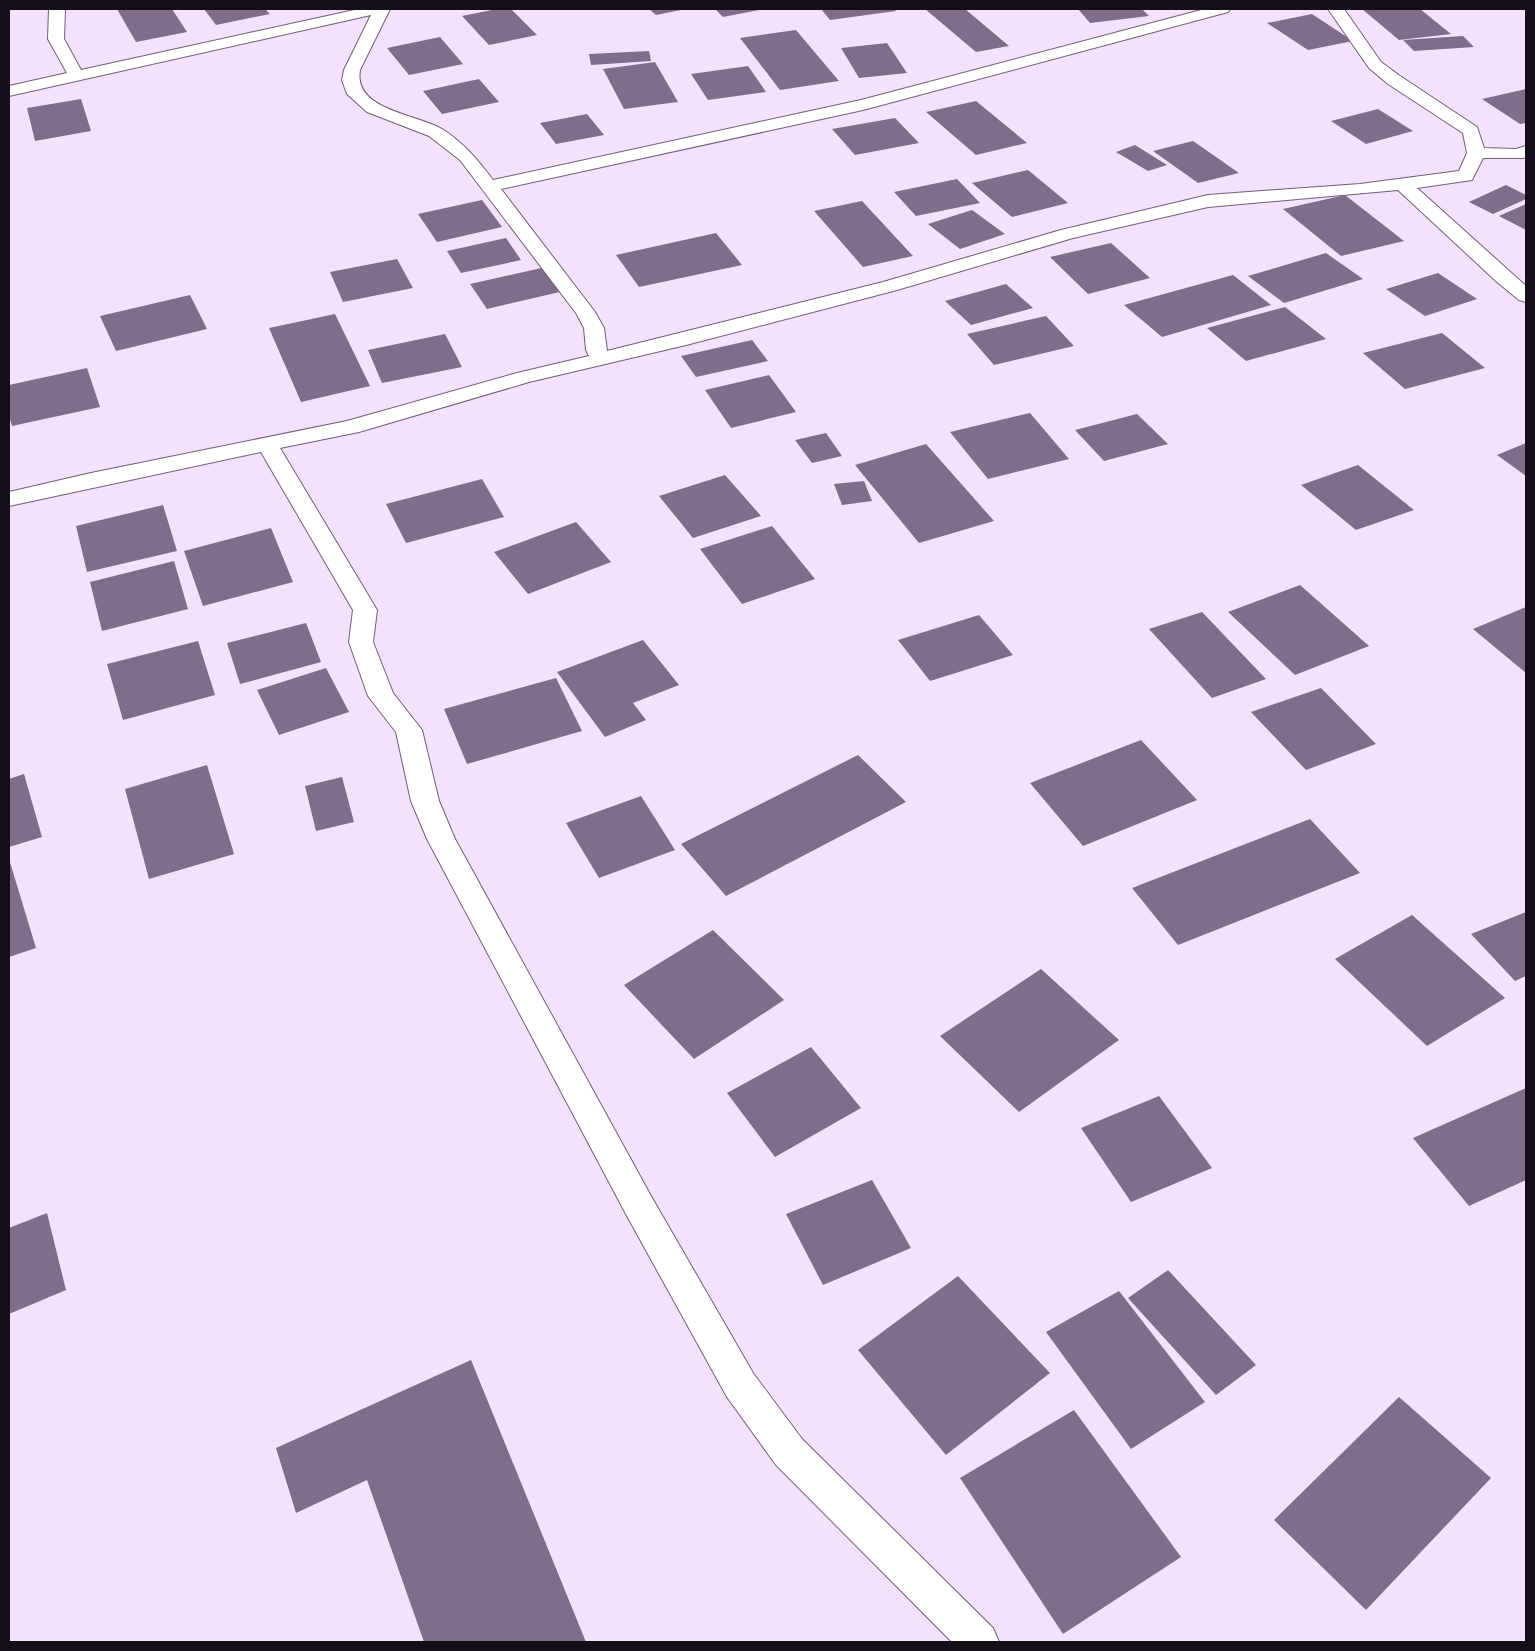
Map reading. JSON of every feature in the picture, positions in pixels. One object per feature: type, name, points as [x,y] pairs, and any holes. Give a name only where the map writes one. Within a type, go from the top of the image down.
[{"type":"street","points":[[57,9],[56,39],[77,77]]},
{"type":"street","points":[[9,91],[381,9]]},
{"type":"street","points":[[381,9],[352,70],[350,80],[355,94],[373,108],[435,132],[466,156],[585,312],[594,328],[596,350],[602,359]]},
{"type":"street","points":[[488,186],[863,105],[1222,9]]},
{"type":"street","points":[[9,499],[91,480],[351,427],[524,377],[679,341],[890,286],[1068,234],[1208,201],[1402,184],[1466,176],[1476,153],[1471,131],[1394,80],[1375,65],[1336,9]]},
{"type":"street","points":[[1476,153],[1517,154],[1526,151]]},
{"type":"street","points":[[1402,184],[1526,296]]},
{"type":"street","points":[[267,444],[365,610],[361,642],[381,696],[409,730],[425,801],[441,839],[639,1206],[740,1386],[789,1452],[979,1642]]},
{"type":"building","points":[[117,9],[172,9],[187,32],[136,42]]},
{"type":"building","points":[[204,9],[265,9],[270,14],[216,25]]},
{"type":"building","points":[[497,9],[511,9],[537,35],[489,45],[462,16]]},
{"type":"building","points":[[649,9],[681,9],[681,10],[656,15]]},
{"type":"building","points":[[715,9],[759,9],[759,10],[723,17]]},
{"type":"building","points":[[821,9],[894,9],[896,11],[830,20]]},
{"type":"building","points":[[925,9],[965,9],[1009,46],[976,52]]},
{"type":"building","points":[[1078,9],[1142,9],[1149,16],[1090,23]]},
{"type":"building","points":[[1362,9],[1420,9],[1451,34],[1399,40]]},
{"type":"building","points":[[1312,14],[1353,41],[1308,50],[1267,23]]},
{"type":"building","points":[[796,30],[839,81],[780,90],[740,38]]},
{"type":"building","points":[[1463,36],[1474,47],[1414,51],[1403,40]]},
{"type":"building","points":[[440,37],[463,64],[409,75],[387,48]]},
{"type":"building","points":[[887,43],[907,73],[859,78],[841,48]]},
{"type":"building","points":[[649,51],[651,61],[591,65],[589,54]]},
{"type":"building","points":[[655,62],[678,102],[624,109],[603,69]]},
{"type":"building","points":[[748,66],[766,92],[708,100],[691,74]]},
{"type":"building","points":[[479,79],[499,102],[442,114],[423,91]]},
{"type":"building","points":[[1526,89],[1526,123],[1520,124],[1482,99]]},
{"type":"building","points":[[81,99],[91,131],[35,141],[27,108]]},
{"type":"building","points":[[976,101],[1027,143],[976,155],[926,112]]},
{"type":"building","points":[[1378,109],[1413,131],[1366,144],[1331,121]]},
{"type":"building","points":[[587,114],[604,135],[556,144],[540,123]]},
{"type":"building","points":[[895,118],[919,143],[855,155],[832,129]]},
{"type":"building","points":[[1193,141],[1239,173],[1198,183],[1153,151]]},
{"type":"building","points":[[1135,145],[1167,165],[1148,171],[1116,152]]},
{"type":"building","points":[[1028,170],[1068,203],[1012,217],[972,183]]},
{"type":"building","points":[[957,179],[980,203],[916,216],[894,192]]},
{"type":"building","points":[[1506,185],[1526,195],[1526,199],[1493,214],[1469,202]]},
{"type":"building","points":[[1345,195],[1404,241],[1341,256],[1283,209]]},
{"type":"building","points":[[482,200],[502,227],[437,242],[418,214]]},
{"type":"building","points":[[862,201],[913,256],[863,267],[814,211]]},
{"type":"building","points":[[1526,204],[1526,230],[1499,216]]},
{"type":"building","points":[[972,210],[1005,234],[960,249],[928,224]]},
{"type":"building","points":[[716,233],[742,265],[639,287],[616,255]]},
{"type":"building","points":[[506,238],[521,260],[461,273],[447,251]]},
{"type":"building","points":[[1111,243],[1150,278],[1088,294],[1050,257]]},
{"type":"building","points":[[1326,253],[1363,279],[1284,303],[1248,276]]},
{"type":"building","points":[[397,259],[413,288],[343,302],[330,272]]},
{"type":"building","points":[[546,267],[564,291],[487,309],[470,284]]},
{"type":"building","points":[[1438,273],[1477,299],[1425,316],[1386,289]]},
{"type":"building","points":[[1233,275],[1271,305],[1162,337],[1124,305]]},
{"type":"building","points":[[1006,284],[1033,308],[971,325],[945,301]]},
{"type":"building","points":[[190,295],[207,329],[116,351],[100,316]]},
{"type":"building","points":[[1285,307],[1326,339],[1246,361],[1207,328]]},
{"type":"building","points":[[335,314],[370,386],[301,402],[269,328]]},
{"type":"building","points":[[1046,316],[1074,346],[994,365],[967,334]]},
{"type":"building","points":[[1442,333],[1485,368],[1405,389],[1363,353]]},
{"type":"building","points":[[445,334],[462,367],[382,383],[368,350]]},
{"type":"building","points":[[752,340],[768,361],[696,377],[681,356]]},
{"type":"building","points":[[87,368],[100,407],[12,426],[9,415],[9,385]]},
{"type":"building","points":[[769,375],[796,412],[731,428],[705,390]]},
{"type":"building","points":[[1030,413],[1069,459],[988,479],[950,432]]},
{"type":"building","points":[[1137,414],[1168,444],[1104,461],[1075,430]]},
{"type":"building","points":[[826,433],[842,456],[812,463],[795,440]]},
{"type":"building","points":[[1526,443],[1526,476],[1497,455]]},
{"type":"building","points":[[926,444],[994,521],[919,543],[855,465]]},
{"type":"building","points":[[1358,465],[1414,510],[1356,530],[1301,485]]},
{"type":"building","points":[[725,475],[761,516],[693,538],[659,496]]},
{"type":"building","points":[[482,479],[504,517],[406,543],[386,504]]},
{"type":"building","points":[[864,481],[872,501],[842,505],[834,484]]},
{"type":"building","points":[[163,505],[177,551],[87,572],[76,526]]},
{"type":"building","points":[[576,522],[611,562],[528,594],[494,552]]},
{"type":"building","points":[[772,526],[815,579],[742,604],[700,549]]},
{"type":"building","points":[[271,528],[293,582],[203,606],[184,551]]},
{"type":"building","points":[[174,561],[188,609],[102,631],[90,582]]},
{"type":"building","points":[[1300,585],[1369,646],[1295,675],[1228,612]]},
{"type":"building","points":[[1526,607],[1526,673],[1473,629]]},
{"type":"building","points":[[1202,612],[1266,679],[1212,698],[1149,629]]},
{"type":"building","points":[[979,615],[1013,655],[930,681],[898,640]]},
{"type":"building","points":[[306,623],[321,662],[240,684],[227,643]]},
{"type":"building","points":[[643,640],[679,685],[633,703],[646,720],[605,737],[557,672]]},
{"type":"building","points":[[198,641],[215,695],[123,720],[107,664]]},
{"type":"building","points":[[326,668],[349,712],[279,735],[257,690]]},
{"type":"building","points":[[556,678],[582,731],[467,764],[444,709]]},
{"type":"building","points":[[1321,688],[1376,744],[1306,770],[1251,712]]},
{"type":"building","points":[[1141,740],[1197,800],[1083,846],[1030,783]]},
{"type":"building","points":[[858,755],[906,802],[726,896],[681,844]]},
{"type":"building","points":[[207,765],[234,854],[149,879],[125,789]]},
{"type":"building","points":[[24,774],[42,837],[9,847],[9,779]]},
{"type":"building","points":[[342,777],[354,822],[316,831],[305,786]]},
{"type":"building","points":[[641,796],[675,850],[599,878],[566,823]]},
{"type":"building","points":[[1310,819],[1360,873],[1178,945],[1132,888]]},
{"type":"building","points":[[9,859],[36,948],[9,957]]},
{"type":"building","points":[[1526,912],[1526,976],[1515,981],[1471,934]]},
{"type":"building","points":[[1412,915],[1505,998],[1427,1046],[1335,959]]},
{"type":"building","points":[[713,930],[784,1000],[694,1059],[624,985]]},
{"type":"building","points":[[1041,969],[1119,1040],[1019,1112],[940,1036]]},
{"type":"building","points":[[811,1047],[861,1108],[775,1157],[727,1093]]},
{"type":"building","points":[[1526,1088],[1526,1180],[1469,1206],[1413,1138]]},
{"type":"building","points":[[1159,1096],[1212,1168],[1131,1202],[1081,1128]]},
{"type":"building","points":[[872,1180],[911,1248],[823,1285],[786,1214]]},
{"type":"building","points":[[47,1213],[66,1290],[9,1314],[9,1228]]},
{"type":"building","points":[[1168,1270],[1256,1365],[1216,1395],[1128,1298]]},
{"type":"building","points":[[958,1276],[1050,1373],[946,1455],[858,1350]]},
{"type":"building","points":[[1119,1291],[1205,1402],[1131,1449],[1046,1332]]},
{"type":"building","points":[[471,1360],[586,1642],[424,1642],[367,1480],[296,1513],[276,1448]]},
{"type":"building","points":[[1399,1397],[1491,1478],[1366,1610],[1274,1520]]},
{"type":"building","points":[[1074,1410],[1181,1557],[1063,1634],[960,1478]]}]
